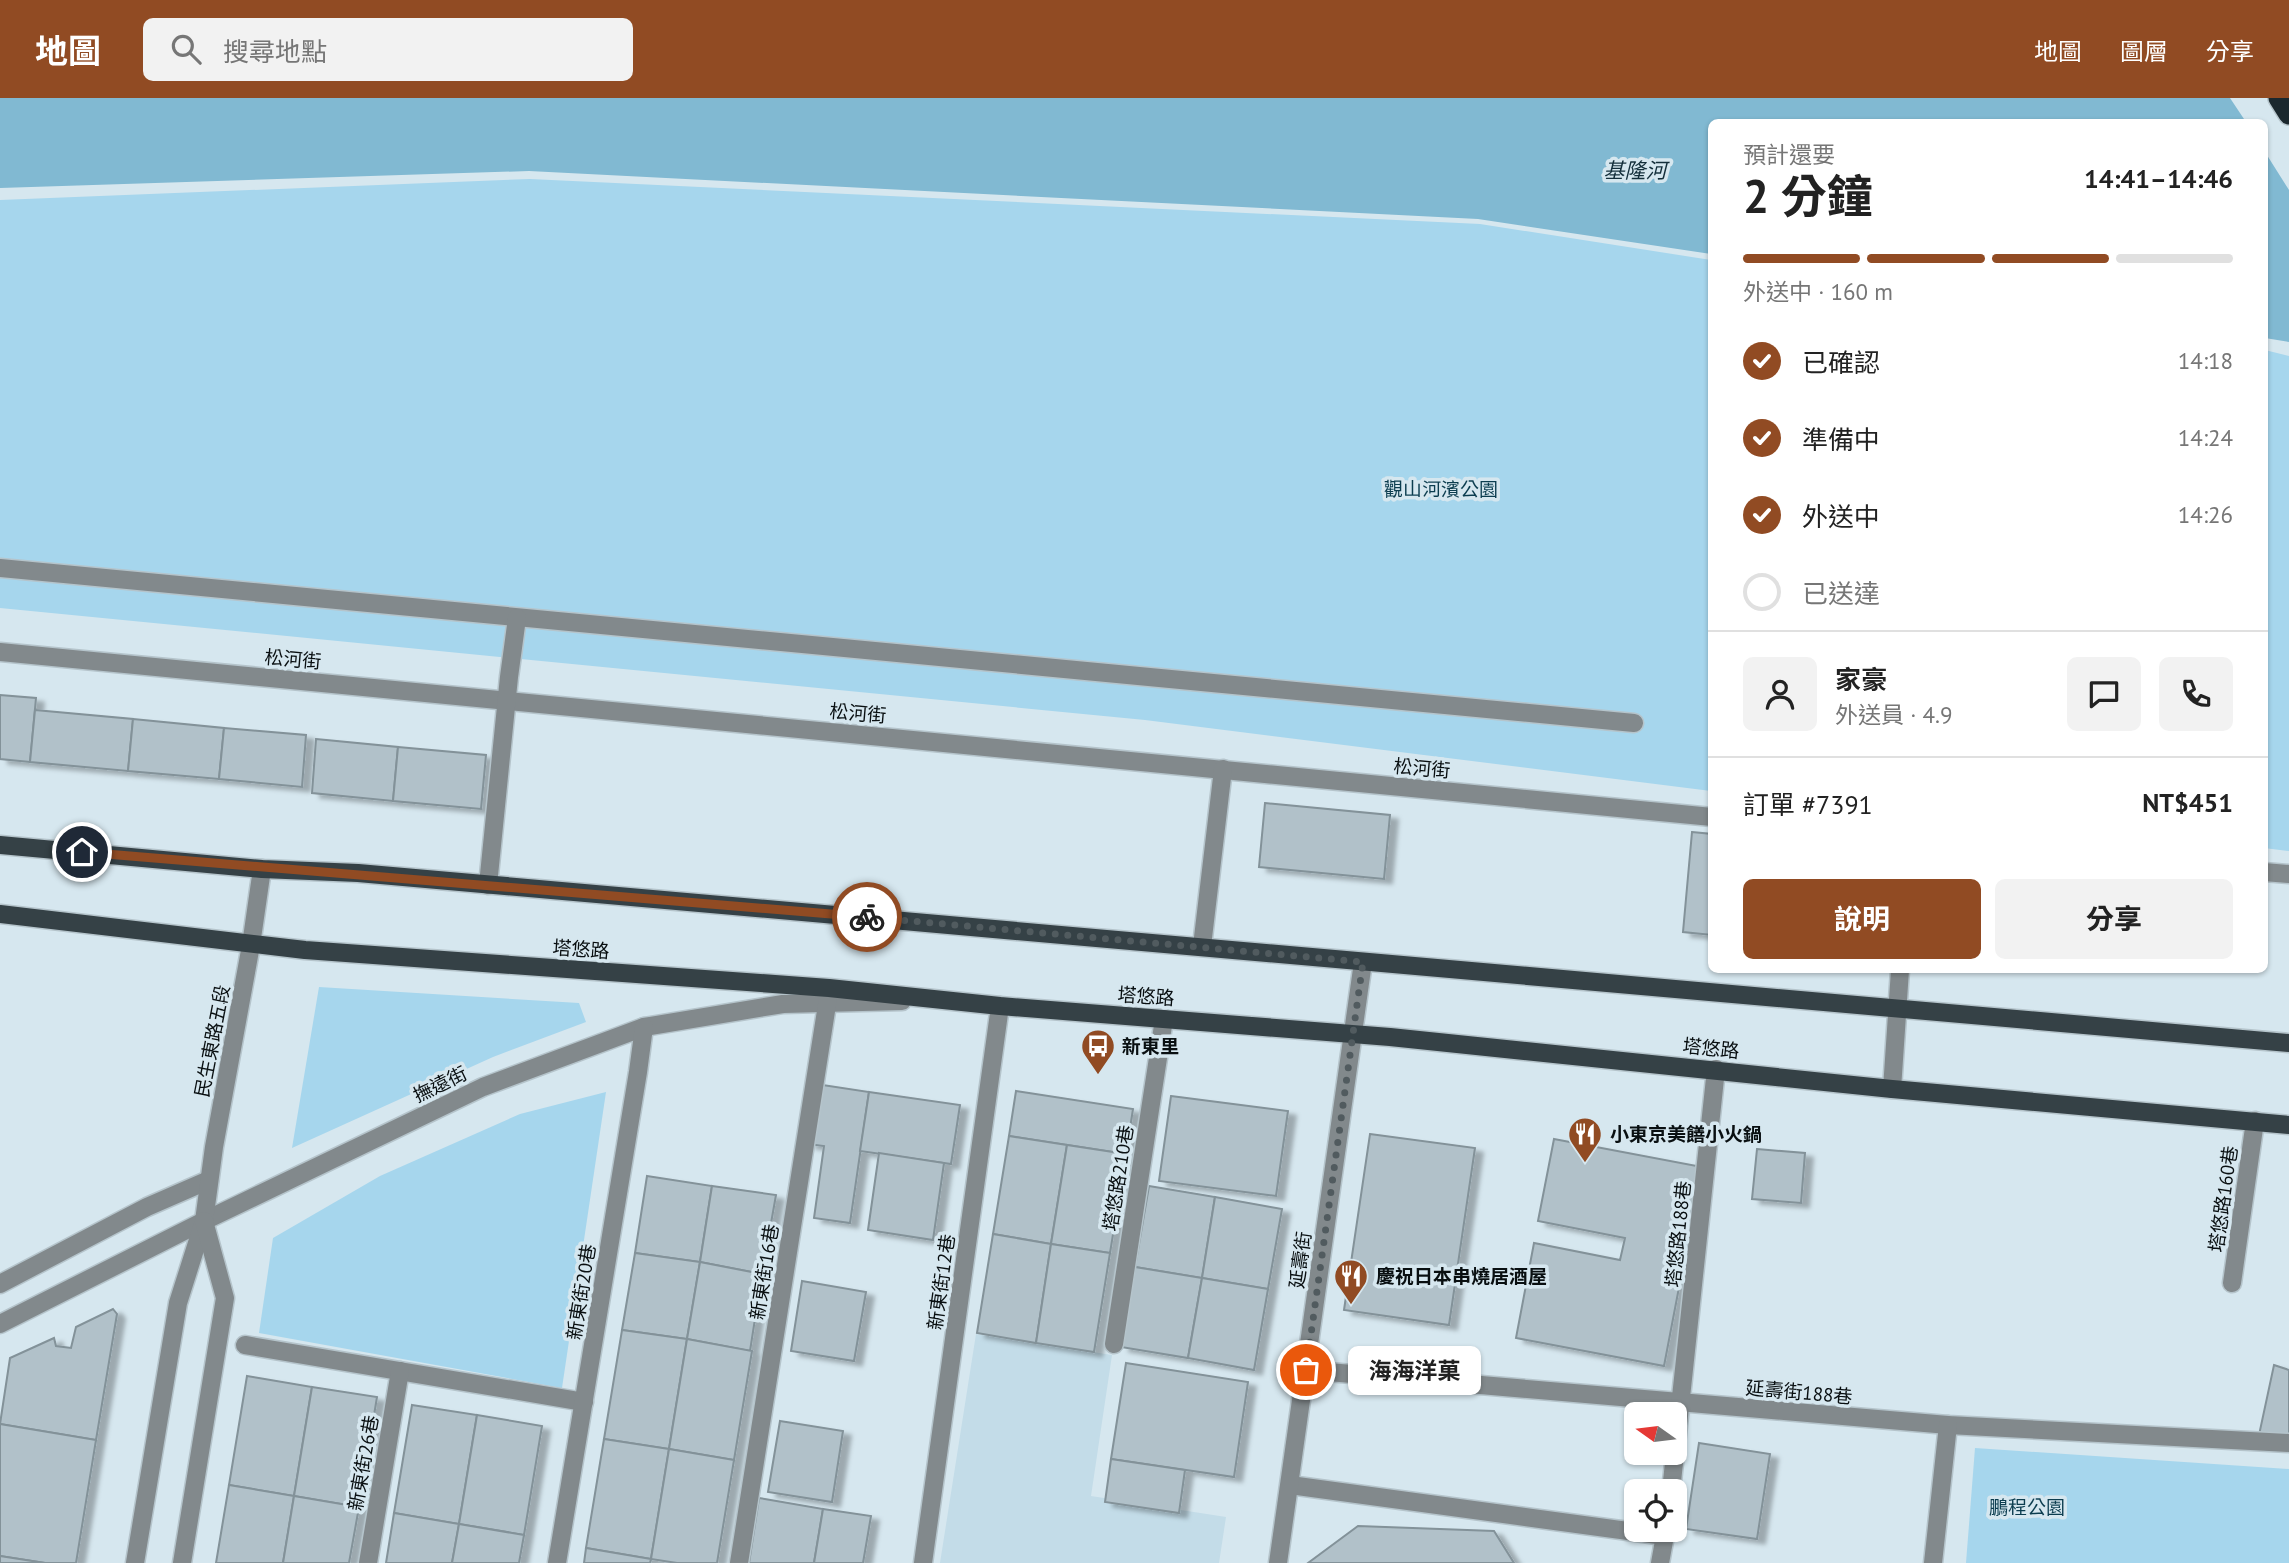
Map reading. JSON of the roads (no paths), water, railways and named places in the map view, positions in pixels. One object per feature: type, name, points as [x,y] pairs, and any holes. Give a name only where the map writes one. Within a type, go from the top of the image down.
[{"type":"highway","points":[[2279,98],[2289,114]]},
{"type":"main road","points":[[0,845],[1202,946],[2289,1043]]},
{"type":"main road","name":"塔悠路","points":[[0,914],[251,945],[829,996],[933,1000],[1354,1034],[1892,1089],[2289,1125]]},
{"type":"street","points":[[0,568],[1634,723]]},
{"type":"street","points":[[488,885],[517,618]]},
{"type":"street","name":"松河街","points":[[0,652],[1708,817]]},
{"type":"street","points":[[1202,946],[1223,769]]},
{"type":"street","name":"民生東路五段","points":[[135,1563],[178,1303],[204,1221],[262,869]]},
{"type":"street","points":[[2268,872],[2289,874]]},
{"type":"street","name":"延壽街","points":[[1278,1563],[1363,962]]},
{"type":"street","points":[[1892,1089],[1900,973]]},
{"type":"street","name":"撫遠街","points":[[0,1324],[204,1221],[483,1087],[644,1027],[829,996]]},
{"type":"street","name":"新東街16巷","points":[[739,1563],[829,996]]},
{"type":"street","name":"新東街12巷","points":[[923,1563],[1000,1006]]},
{"type":"street","name":"塔悠路210巷","points":[[1114,1344],[1164,1019]]},
{"type":"street","name":"新東街20巷","points":[[557,1563],[644,1027]]},
{"type":"street","name":"塔悠路188巷","points":[[1681,1402],[1716,1069]]},
{"type":"street","name":"塔悠路160巷","points":[[2232,1283],[2255,1121]]},
{"type":"street","points":[[0,1284],[148,1206],[209,1180]]},
{"type":"street","name":"民生東路五段","points":[[182,1563],[225,1298],[204,1221]]},
{"type":"street","points":[[245,1345],[584,1402]]},
{"type":"street","name":"延壽街188巷","points":[[1306,1370],[1670,1402]]},
{"type":"street","name":"新東街26巷","points":[[368,1563],[400,1371]]},
{"type":"street","name":"延壽街188巷","points":[[1687,1403],[1948,1425],[2289,1443]]},
{"type":"street","points":[[1933,1563],[1948,1425]]},
{"type":"street","points":[[1290,1485],[1624,1528]]},
{"type":"street","points":[[1660,1563],[1664,1542]]},
{"type":"water","name":"基隆河","points":[[0,98],[2289,98],[2289,342],[2268,338],[2268,119],[1708,119],[1708,254],[1478,219],[529,171],[0,188]]},
{"type":"place","name":"新東里","points":[[1098,1076]]},
{"type":"place","name":"小東京美饍小火鍋","points":[[1585,1164]]},
{"type":"place","name":"慶祝日本串燒居酒屋","points":[[1351,1306]]},
{"type":"place","name":"海海洋菓","points":[[1306,1370]]},
{"type":"park label","name":"觀山河濱公園","points":[[1441,489]]},
{"type":"park label","name":"鵬程公園","points":[[2027,1507]]}]
